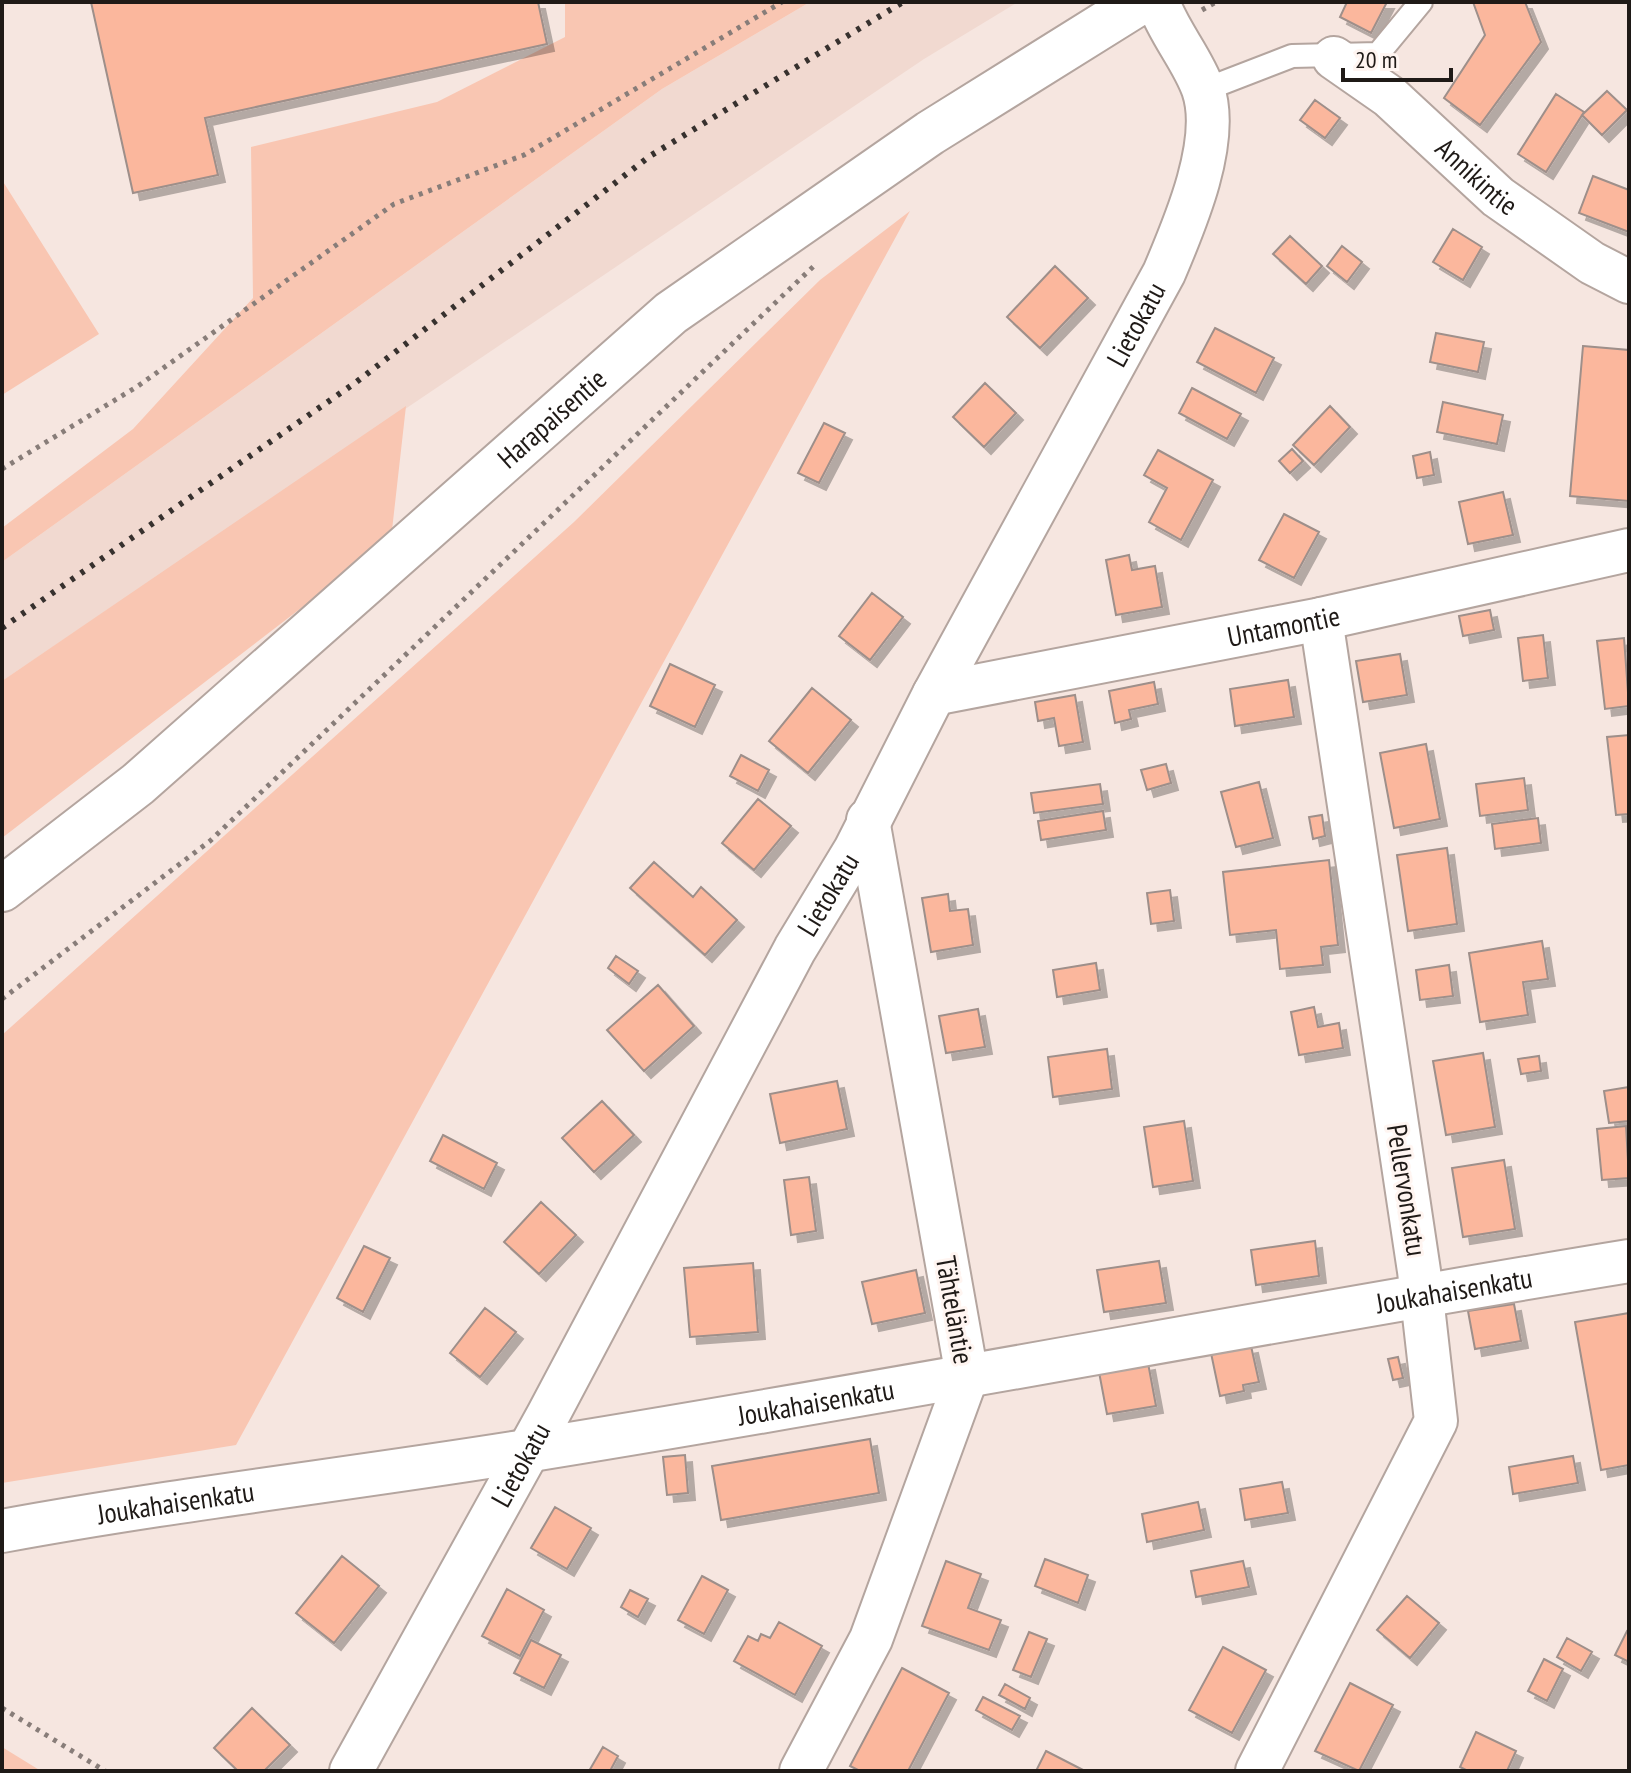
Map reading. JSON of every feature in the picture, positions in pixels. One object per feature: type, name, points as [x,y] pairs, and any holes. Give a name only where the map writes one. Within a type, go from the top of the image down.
[{"type":"main road","name":"Harapaisentie","points":[[2,889],[138,784],[671,313],[930,133],[1155,11]]},
{"type":"street","name":"Lietokatu","points":[[351,1771],[525,1451],[548,1415],[795,949],[855,850],[934,694],[1164,273],[1193,202],[1205,151],[1204,90],[1155,11]]},
{"type":"street","name":"Annikintie","points":[[1334,58],[1390,97],[1498,197],[1592,263],[1629,282]]},
{"type":"street","name":"Untamontie","points":[[934,694],[1321,619],[1629,550]]},
{"type":"street","name":"Pellervonkatu","points":[[1257,1771],[1436,1421],[1421,1295],[1321,619]]},
{"type":"street","name":"Tähteläntie","points":[[801,1771],[871,1639],[967,1376],[868,820]]},
{"type":"street","name":"Joukahaisenkatu","points":[[2,1531],[111,1511],[525,1451],[1087,1357],[1421,1295],[1629,1261]]},
{"type":"lane","points":[[1204,90],[1292,56],[1334,58],[1378,54],[1421,2]]},
{"type":"path","points":[[2,469],[138,386],[394,204],[524,155],[782,2]]},
{"type":"path","points":[[1155,11],[1216,2]]},
{"type":"path","points":[[2,999],[210,841],[819,261]]},
{"type":"path","points":[[2,1708],[105,1771]]},
{"type":"shaded area","points":[[565,2],[810,2],[662,89],[2,562],[2,528],[133,429],[253,298],[251,147],[437,102],[565,37]]},
{"type":"shaded area","points":[[810,2],[1018,2],[924,59],[2,681],[2,562],[662,89]]},
{"type":"shaded area","points":[[2,180],[99,334],[2,395]]},
{"type":"shaded area","points":[[910,211],[236,1445],[2,1483],[2,1035],[574,522],[820,280]]},
{"type":"shaded area","points":[[406,406],[391,539],[2,838],[2,681]]},
{"type":"shaded area","points":[[2,1747],[41,1771],[2,1771]]},
{"type":"building","points":[[91,2],[538,2],[547,44],[205,118],[218,175],[133,193]]},
{"type":"building","points":[[1347,2],[1387,2],[1371,33],[1340,17]]},
{"type":"building","points":[[1473,2],[1525,2],[1541,42],[1480,125],[1444,98],[1485,35]]},
{"type":"building","points":[[1607,91],[1627,110],[1602,135],[1582,115]]},
{"type":"building","points":[[1556,94],[1584,112],[1546,172],[1518,154]]},
{"type":"building","points":[[1315,100],[1340,118],[1325,138],[1300,120]]},
{"type":"building","points":[[1593,176],[1629,190],[1629,232],[1579,213]]},
{"type":"building","points":[[1453,229],[1482,247],[1463,280],[1433,262]]},
{"type":"building","points":[[1290,236],[1322,266],[1306,284],[1273,254]]},
{"type":"building","points":[[1342,246],[1362,262],[1347,282],[1327,266]]},
{"type":"building","points":[[1055,266],[1088,298],[1040,348],[1007,317]]},
{"type":"building","points":[[1215,328],[1274,358],[1256,393],[1197,362]]},
{"type":"building","points":[[1436,333],[1484,342],[1478,372],[1430,362]]},
{"type":"building","points":[[1583,346],[1629,350],[1629,501],[1570,496]]},
{"type":"building","points":[[985,383],[1016,413],[984,447],[953,417]]},
{"type":"building","points":[[1192,388],[1241,414],[1227,439],[1179,413]]},
{"type":"building","points":[[1443,402],[1503,415],[1497,444],[1437,432]]},
{"type":"building","points":[[1330,406],[1350,427],[1314,465],[1293,445]]},
{"type":"building","points":[[824,423],[845,433],[819,483],[798,473]]},
{"type":"building","points":[[1292,449],[1303,461],[1290,473],[1279,461]]},
{"type":"building","points":[[1158,450],[1213,480],[1181,540],[1149,522],[1167,488],[1144,475]]},
{"type":"building","points":[[1430,452],[1434,475],[1417,478],[1413,456]]},
{"type":"building","points":[[1503,492],[1513,535],[1468,544],[1459,502]]},
{"type":"building","points":[[1284,514],[1319,532],[1294,578],[1259,560]]},
{"type":"building","points":[[1129,555],[1132,570],[1155,566],[1162,607],[1116,615],[1106,560]]},
{"type":"building","points":[[872,593],[903,617],[870,660],[839,636]]},
{"type":"building","points":[[1490,610],[1494,630],[1463,636],[1459,616]]},
{"type":"building","points":[[1543,635],[1548,678],[1523,681],[1518,638]]},
{"type":"building","points":[[1624,638],[1629,706],[1605,709],[1597,641]]},
{"type":"building","points":[[1400,654],[1407,695],[1363,702],[1356,661]]},
{"type":"building","points":[[670,664],[715,685],[695,727],[650,706]]},
{"type":"building","points":[[1288,680],[1294,717],[1235,726],[1230,689]]},
{"type":"building","points":[[1154,682],[1158,704],[1129,710],[1131,719],[1115,723],[1109,691]]},
{"type":"building","points":[[812,688],[851,720],[808,773],[769,741]]},
{"type":"building","points":[[1075,695],[1083,742],[1059,746],[1054,718],[1038,721],[1035,702]]},
{"type":"building","points":[[1629,735],[1629,814],[1616,815],[1607,737]]},
{"type":"building","points":[[1426,744],[1440,819],[1394,828],[1380,753]]},
{"type":"building","points":[[741,755],[769,770],[758,791],[730,776]]},
{"type":"building","points":[[1166,764],[1171,783],[1147,790],[1141,770]]},
{"type":"building","points":[[1524,778],[1528,810],[1480,816],[1476,784]]},
{"type":"building","points":[[1259,782],[1273,838],[1236,847],[1221,792]]},
{"type":"building","points":[[1100,784],[1103,804],[1034,813],[1031,793]]},
{"type":"building","points":[[758,799],[791,826],[754,870],[722,843]]},
{"type":"building","points":[[1103,811],[1106,830],[1041,840],[1038,821]]},
{"type":"building","points":[[1322,815],[1325,836],[1313,839],[1309,817]]},
{"type":"building","points":[[1538,818],[1541,843],[1495,849],[1492,824]]},
{"type":"building","points":[[1447,848],[1457,924],[1408,931],[1397,855]]},
{"type":"building","points":[[1329,860],[1338,945],[1321,947],[1323,965],[1280,969],[1276,930],[1230,935],[1223,872]]},
{"type":"building","points":[[654,862],[693,897],[701,887],[737,920],[705,955],[630,888]]},
{"type":"building","points":[[1170,890],[1174,921],[1151,924],[1147,893]]},
{"type":"building","points":[[948,894],[950,911],[968,909],[973,945],[931,952],[922,898]]},
{"type":"building","points":[[1542,941],[1548,979],[1523,982],[1528,1015],[1480,1022],[1469,953]]},
{"type":"building","points":[[616,956],[638,971],[629,984],[608,968]]},
{"type":"building","points":[[1096,963],[1100,990],[1057,997],[1053,970]]},
{"type":"building","points":[[1449,965],[1453,996],[1420,1000],[1416,970]]},
{"type":"building","points":[[658,985],[694,1026],[644,1071],[607,1030]]},
{"type":"building","points":[[1314,1007],[1318,1027],[1339,1023],[1343,1048],[1299,1055],[1291,1012]]},
{"type":"building","points":[[978,1009],[985,1047],[946,1053],[939,1016]]},
{"type":"building","points":[[1107,1049],[1112,1089],[1053,1097],[1048,1057]]},
{"type":"building","points":[[1483,1053],[1495,1127],[1446,1135],[1433,1061]]},
{"type":"building","points":[[1539,1056],[1541,1071],[1521,1074],[1518,1059]]},
{"type":"building","points":[[837,1081],[847,1129],[780,1143],[770,1094]]},
{"type":"building","points":[[1629,1087],[1629,1121],[1609,1123],[1604,1091]]},
{"type":"building","points":[[602,1101],[634,1135],[594,1172],[562,1138]]},
{"type":"building","points":[[1184,1121],[1193,1181],[1153,1187],[1144,1127]]},
{"type":"building","points":[[1626,1126],[1629,1178],[1602,1180],[1597,1129]]},
{"type":"building","points":[[443,1135],[497,1163],[484,1189],[430,1161]]},
{"type":"building","points":[[1504,1160],[1515,1229],[1463,1237],[1452,1168]]},
{"type":"building","points":[[809,1177],[816,1231],[791,1235],[784,1180]]},
{"type":"building","points":[[541,1202],[576,1235],[539,1274],[504,1242]]},
{"type":"building","points":[[1315,1241],[1319,1276],[1256,1285],[1251,1250]]},
{"type":"building","points":[[364,1246],[390,1258],[363,1312],[337,1298]]},
{"type":"building","points":[[1159,1261],[1166,1303],[1104,1312],[1097,1270]]},
{"type":"building","points":[[753,1263],[758,1332],[690,1337],[684,1268]]},
{"type":"building","points":[[916,1270],[925,1313],[872,1324],[862,1282]]},
{"type":"building","points":[[1514,1304],[1521,1341],[1475,1349],[1468,1311]]},
{"type":"building","points":[[485,1308],[516,1332],[480,1377],[450,1353]]},
{"type":"building","points":[[1629,1313],[1629,1465],[1601,1470],[1575,1322]]},
{"type":"building","points":[[1251,1346],[1259,1382],[1243,1385],[1244,1391],[1220,1396],[1211,1353]]},
{"type":"building","points":[[1398,1357],[1403,1378],[1393,1380],[1388,1359]]},
{"type":"building","points":[[1148,1363],[1156,1406],[1107,1414],[1099,1372]]},
{"type":"building","points":[[870,1439],[879,1493],[721,1520],[712,1466]]},
{"type":"building","points":[[685,1455],[688,1493],[667,1495],[663,1457]]},
{"type":"building","points":[[1573,1456],[1578,1483],[1513,1494],[1509,1467]]},
{"type":"building","points":[[1282,1482],[1288,1513],[1245,1520],[1240,1489]]},
{"type":"building","points":[[1198,1502],[1204,1530],[1147,1542],[1142,1514]]},
{"type":"building","points":[[555,1507],[591,1528],[567,1569],[531,1548]]},
{"type":"building","points":[[342,1556],[379,1586],[334,1643],[296,1613]]},
{"type":"building","points":[[1045,1559],[1088,1575],[1078,1603],[1035,1586]]},
{"type":"building","points":[[946,1561],[981,1574],[968,1608],[1001,1620],[989,1650],[922,1626]]},
{"type":"building","points":[[1243,1561],[1249,1587],[1196,1597],[1191,1571]]},
{"type":"building","points":[[702,1576],[728,1590],[704,1634],[678,1620]]},
{"type":"building","points":[[507,1589],[544,1610],[520,1656],[482,1636]]},
{"type":"building","points":[[630,1590],[648,1599],[638,1617],[621,1607]]},
{"type":"building","points":[[1407,1596],[1439,1623],[1410,1658],[1377,1630]]},
{"type":"building","points":[[779,1622],[822,1646],[795,1695],[734,1661],[748,1636],[758,1641],[761,1634],[770,1638]]},
{"type":"building","points":[[1029,1632],[1047,1639],[1031,1677],[1013,1670]]},
{"type":"building","points":[[1629,1632],[1629,1662],[1615,1655]]},
{"type":"building","points":[[1567,1638],[1592,1652],[1581,1671],[1557,1657]]},
{"type":"building","points":[[531,1640],[561,1655],[544,1688],[514,1673]]},
{"type":"building","points":[[1223,1647],[1266,1670],[1232,1733],[1189,1710]]},
{"type":"building","points":[[1544,1659],[1563,1669],[1547,1701],[1528,1691]]},
{"type":"building","points":[[902,1668],[949,1693],[908,1771],[860,1771],[850,1766]]},
{"type":"building","points":[[1350,1683],[1393,1705],[1359,1771],[1315,1751]]},
{"type":"building","points":[[1005,1684],[1030,1698],[1025,1709],[999,1695]]},
{"type":"building","points":[[983,1697],[1020,1716],[1012,1730],[976,1710]]},
{"type":"building","points":[[252,1708],[290,1745],[264,1771],[238,1771],[214,1748]]},
{"type":"building","points":[[1476,1732],[1516,1751],[1507,1771],[1468,1771],[1460,1767]]},
{"type":"building","points":[[603,1747],[618,1756],[610,1771],[589,1771]]},
{"type":"building","points":[[1046,1751],[1085,1771],[1036,1771]]},
{"type":"railway","points":[[2,628],[355,383],[650,156],[903,2]]}]
